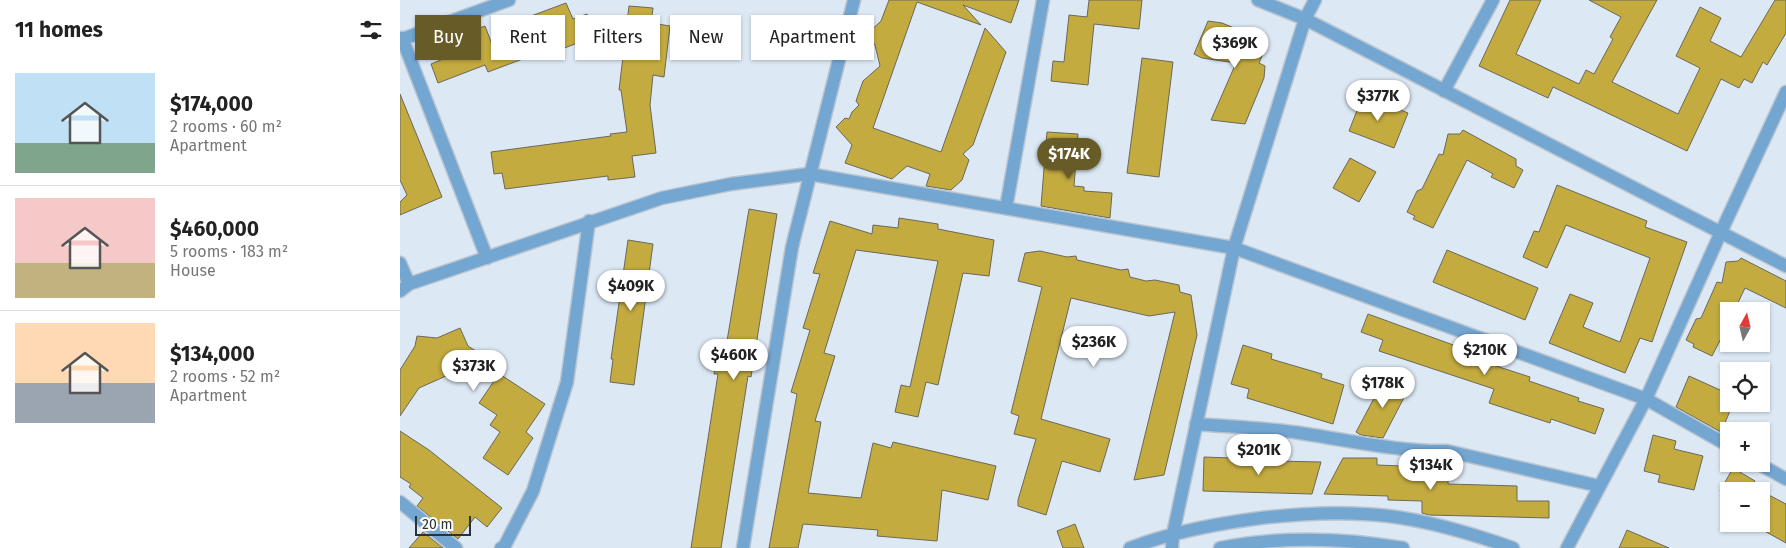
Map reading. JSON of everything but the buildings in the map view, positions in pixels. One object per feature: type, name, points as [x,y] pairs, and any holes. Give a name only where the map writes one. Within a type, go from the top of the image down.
[{"type":"street","points":[[487,258],[401,39],[509,0]]},
{"type":"street","points":[[743,548],[792,247],[854,0]]},
{"type":"street","points":[[1006,208],[1043,0]]},
{"type":"street","points":[[1258,0],[1305,19],[1786,266]]},
{"type":"street","points":[[1172,548],[1173,534],[1234,248],[1305,19],[1315,0]]},
{"type":"street","points":[[1444,91],[1493,0]]},
{"type":"street","points":[[1567,548],[1646,399],[1786,92]]},
{"type":"street","points":[[400,263],[405,288],[589,221],[662,198],[731,184],[809,174],[1234,248],[1646,399],[1720,441]]},
{"type":"street","points":[[501,548],[504,547],[533,491],[567,382],[589,221]]},
{"type":"street","points":[[1196,424],[1305,433],[1343,440],[1430,451],[1447,451],[1599,486]]},
{"type":"street","points":[[1770,470],[1786,479]]},
{"type":"street","points":[[400,502],[456,548]]},
{"type":"street","points":[[1130,548],[1173,534],[1236,521],[1319,514],[1388,516],[1444,528],[1513,548]]},
{"type":"street","points":[[1220,548],[1249,542],[1328,539],[1403,548]]}]
